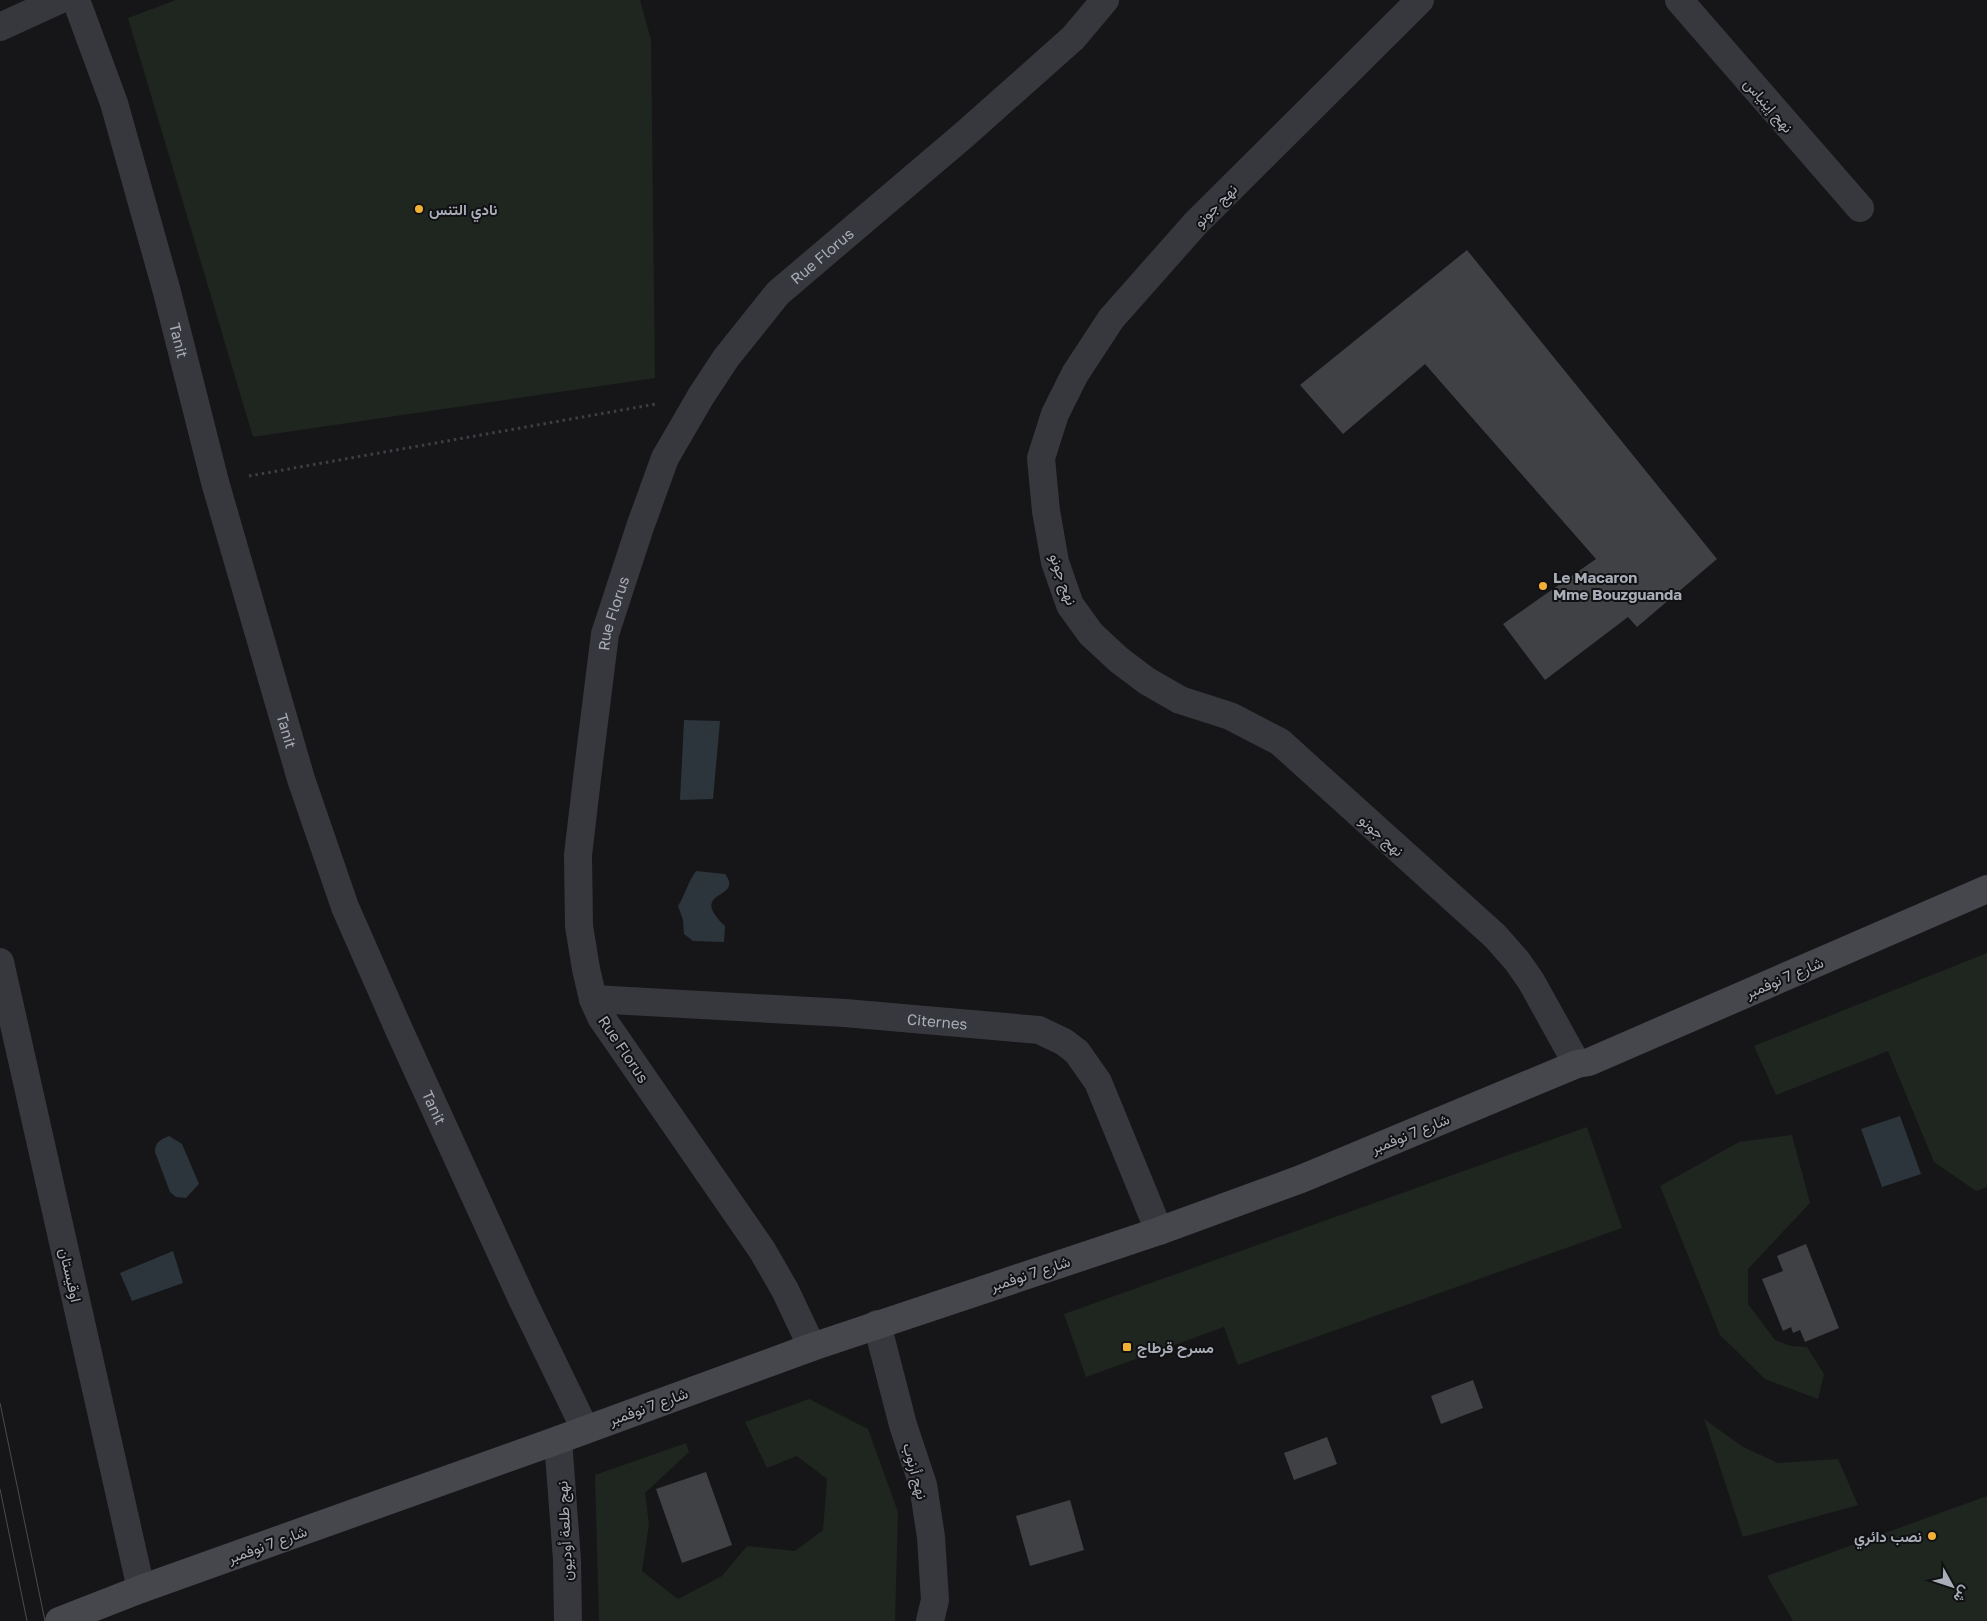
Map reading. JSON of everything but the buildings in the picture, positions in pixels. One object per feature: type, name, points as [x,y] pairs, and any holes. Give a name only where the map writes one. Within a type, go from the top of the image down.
[{"type":"main road","name":"شارع 7 نوفمبر","points":[[59,1621],[141,1588],[558,1440],[812,1347],[1159,1231],[1301,1179],[1577,1064],[1589,1062],[1987,890]]},
{"type":"street","points":[[0,26],[59,0]]},
{"type":"street","name":"Tanit","points":[[76,0],[114,104],[167,292],[215,482],[301,779],[345,907],[522,1299],[585,1429]]},
{"type":"street","name":"Rue Florus","points":[[812,1347],[785,1290],[762,1250],[601,1017],[593,999],[579,926],[578,855],[605,634],[665,458],[701,396],[726,358],[778,293],[965,134],[1073,38],[1105,0]]},
{"type":"street","name":"نهج جونو","points":[[1420,0],[1195,224],[1111,319],[1075,374],[1055,414],[1041,458],[1046,511],[1055,562],[1070,605],[1091,634],[1118,660],[1155,686],[1180,700],[1230,716],[1280,742],[1495,936],[1531,981],[1577,1064]]},
{"type":"street","name":"نهج إينياس","points":[[1680,0],[1860,208]]},
{"type":"street","name":"اوقيستان","points":[[0,962],[141,1588]]},
{"type":"street","name":"Citernes","points":[[593,999],[845,1013],[1039,1030],[1064,1042],[1077,1052],[1098,1082],[1159,1231]]},
{"type":"street","name":"نهج أرنوب","points":[[877,1324],[903,1425],[923,1485],[931,1537],[935,1600],[930,1621]]},
{"type":"street","name":"نهج طلعة أوديون","points":[[558,1440],[567,1560],[568,1621]]},
{"type":"path","points":[[215,482],[701,396]]},
{"type":"shaded area","name":"نادي التنس","points":[[176,0],[640,0],[651,40],[655,378],[253,437],[128,18]]},
{"type":"shaded area","points":[[684,720],[720,721],[713,799],[680,800]]},
{"type":"shaded area","points":[[696,871],[725,874],[729,882],[728,888],[713,900],[711,906],[725,926],[724,942],[693,941],[684,934],[683,920],[678,906]]},
{"type":"shaded area","points":[[1987,953],[1987,1187],[1976,1191],[1934,1162],[1888,1051],[1776,1095],[1754,1046]]},
{"type":"shaded area","points":[[1900,1116],[1921,1174],[1882,1187],[1861,1129]]},
{"type":"shaded area","points":[[1587,1127],[1622,1228],[1238,1365],[1224,1327],[1086,1377],[1064,1314]]},
{"type":"shaded area","points":[[1792,1135],[1810,1203],[1748,1269],[1748,1304],[1775,1340],[1791,1346],[1807,1347],[1824,1374],[1818,1399],[1765,1379],[1720,1335],[1660,1186],[1739,1142]]},
{"type":"shaded area","points":[[169,1136],[182,1144],[199,1184],[186,1198],[176,1197],[170,1192],[155,1152],[159,1142]]},
{"type":"shaded area","points":[[173,1251],[183,1283],[132,1301],[120,1273]]},
{"type":"shaded area","points":[[809,1399],[868,1429],[898,1512],[895,1621],[599,1621],[595,1475],[686,1443],[689,1452],[645,1493],[649,1524],[642,1571],[678,1599],[722,1576],[747,1546],[795,1551],[823,1530],[827,1479],[797,1456],[767,1468],[745,1422]]},
{"type":"shaded area","points":[[1704,1419],[1743,1447],[1778,1463],[1838,1459],[1858,1505],[1743,1537]]},
{"type":"shaded area","name":"نصب دائري","points":[[1987,1496],[1987,1621],[1793,1621],[1767,1576]]},
{"type":"tram line","points":[[0,1403],[45,1621]]},
{"type":"tram line","points":[[0,1489],[27,1621]]},
{"type":"place","name":"نادي التنس","points":[[419,209]]},
{"type":"place","name":"Le Macaron Mme Bouzguanda","points":[[1543,586]]},
{"type":"place","name":"مسرح قرطاج","points":[[1127,1347]]},
{"type":"place","name":"نصب دائري","points":[[1932,1536]]}]
